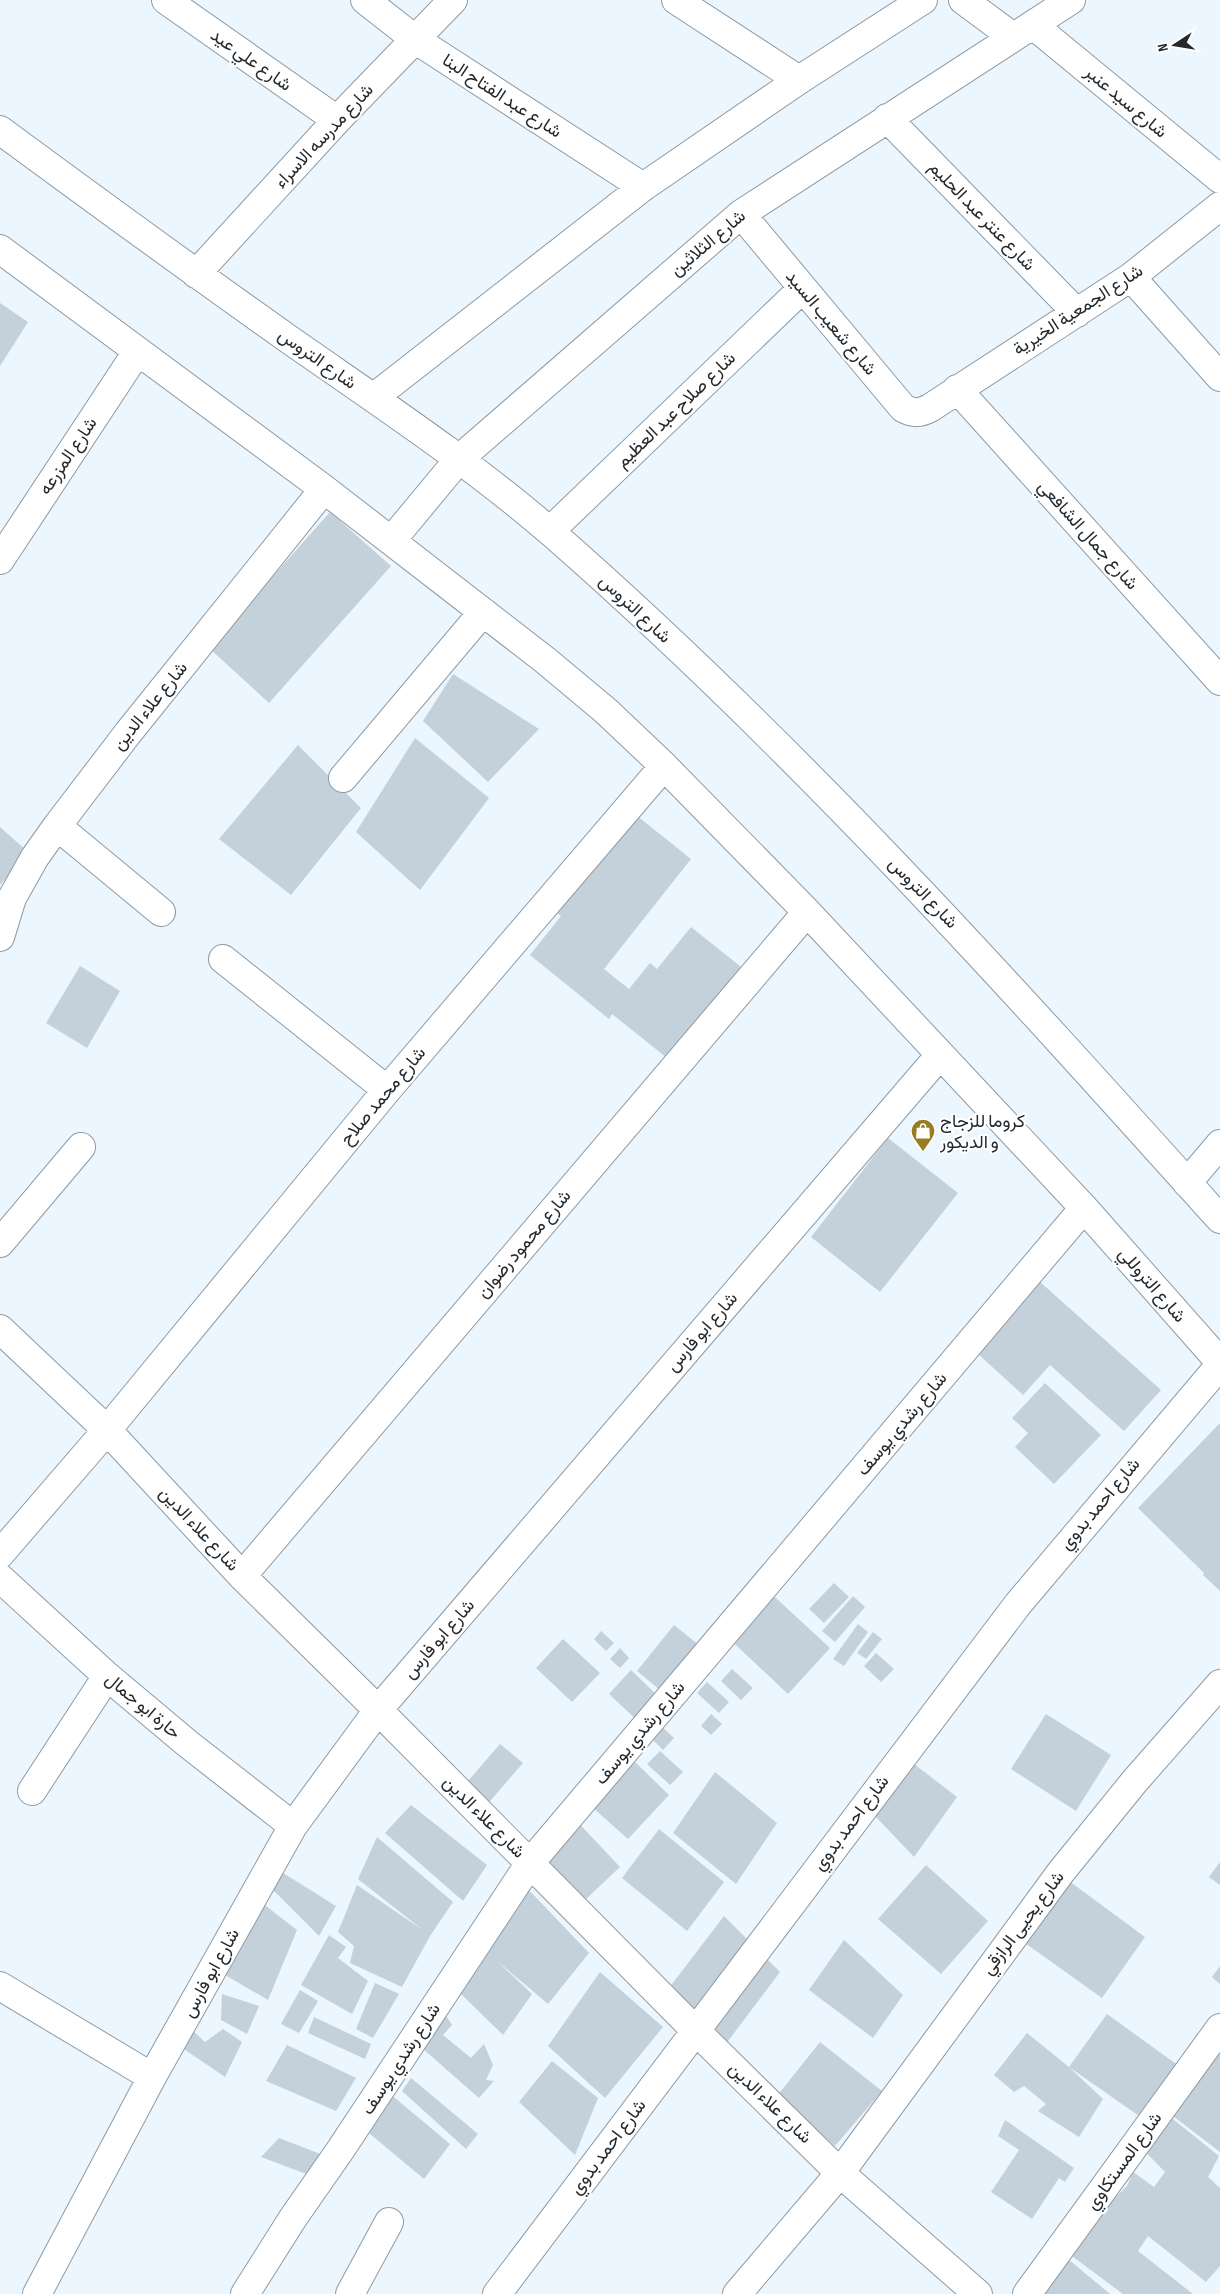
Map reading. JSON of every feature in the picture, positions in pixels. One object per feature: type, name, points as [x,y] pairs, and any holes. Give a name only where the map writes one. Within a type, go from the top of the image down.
[{"type":"street","name":"شارع علي عيد","points":[[166,0],[337,120]]},
{"type":"street","name":"شارع عبد الفتاح البنا","points":[[365,0],[416,40],[642,187]]},
{"type":"street","name":"شارع مدرسه الاسراء","points":[[196,274],[337,120],[453,0]]},
{"type":"street","points":[[676,0],[799,80]]},
{"type":"street","points":[[373,398],[642,187],[799,80],[923,0]]},
{"type":"street","name":"شارع سيد عنبر","points":[[963,0],[1023,31],[1220,179]]},
{"type":"street","name":"شارع الثلاثين","points":[[391,542],[458,459],[741,214],[1071,0]]},
{"type":"street","name":"شارع عنتر عبد الحليم","points":[[887,118],[1077,313]]},
{"type":"street","name":"شارع التروس","points":[[0,130],[196,274],[458,459],[550,531],[750,716],[863,830],[968,940],[1187,1182]]},
{"type":"street","name":"شارع الجمعية الخيرية","points":[[930,408],[1131,278],[1220,206]]},
{"type":"street","name":"شارع شعيب السيد","points":[[741,214],[903,408],[912,413],[922,412],[930,408]]},
{"type":"street","points":[[0,249],[324,489],[483,612],[606,712],[664,766],[807,912],[1084,1208]]},
{"type":"street","points":[[1131,278],[1220,377]]},
{"type":"street","name":"شارع صلاح عبد العظيم","points":[[550,531],[802,289]]},
{"type":"street","name":"شارع المزرعه","points":[[0,560],[8,529],[137,352]]},
{"type":"street","name":"شارع جمال الشافعي","points":[[957,389],[1220,681]]},
{"type":"street","name":"شارع علاء الدين","points":[[0,937],[12,898],[35,857],[128,733],[324,489]]},
{"type":"street","points":[[343,778],[483,612]]},
{"type":"street","name":"شارع محمد صلاح","points":[[0,1554],[107,1430],[387,1090],[664,766]]},
{"type":"street","points":[[58,826],[161,912]]},
{"type":"street","name":"شارع محمود رضوان","points":[[242,1576],[807,912]]},
{"type":"street","points":[[223,960],[387,1090]]},
{"type":"street","name":"شارع ابو فارس","points":[[37,2294],[152,2077],[293,1826],[378,1710],[940,1055]]},
{"type":"street","points":[[1220,1144],[1187,1182],[1220,1219]]},
{"type":"street","points":[[0,1243],[81,1147]]},
{"type":"street","name":"شارع التروللي","points":[[1084,1208],[1220,1363]]},
{"type":"street","name":"شارع رشدي يوسف","points":[[245,2294],[293,2218],[341,2149],[530,1863],[1084,1208]]},
{"type":"street","name":"شارع علاء الدين","points":[[0,1329],[107,1430],[242,1576],[378,1710],[696,2031],[840,2172],[978,2294]]},
{"type":"street","name":"شارع احمد بدوي","points":[[497,2294],[1018,1604],[1220,1363]]},
{"type":"street","name":"حارة ابو جمال","points":[[0,1578],[107,1676],[188,1744],[293,1826]]},
{"type":"street","points":[[32,1791],[107,1676]]},
{"type":"street","name":"شارع يحيى الرازقي","points":[[737,2294],[840,2172],[1061,1872],[1134,1782],[1220,1684]]},
{"type":"street","points":[[0,1986],[152,2077]]},
{"type":"street","name":"شارع المستكاوي","points":[[1027,2294],[1220,2028]]},
{"type":"street","points":[[350,2294],[389,2222]]},
{"type":"building","points":[[0,303],[28,322],[0,366]]},
{"type":"building","points":[[330,512],[391,566],[269,703],[209,648]]},
{"type":"building","points":[[453,674],[539,729],[488,782],[423,721]]},
{"type":"building","points":[[415,738],[489,798],[420,890],[356,832]]},
{"type":"building","points":[[298,745],[361,808],[291,895],[219,839]]},
{"type":"building","points":[[631,811],[691,859],[604,969],[629,989],[650,963],[657,969],[691,927],[745,970],[672,1062],[612,1014],[609,1019],[530,955],[561,916],[553,910]]},
{"type":"building","points":[[0,827],[28,852],[0,885]]},
{"type":"building","points":[[80,966],[120,991],[87,1048],[46,1023]]},
{"type":"building","points":[[888,1138],[958,1193],[880,1292],[811,1237]]},
{"type":"building","points":[[1039,1281],[1161,1390],[1124,1431],[1050,1365],[1023,1395],[976,1352]]},
{"type":"building","points":[[1045,1383],[1101,1435],[1054,1484],[1015,1447],[1028,1433],[1012,1418]]},
{"type":"building","points":[[1220,1423],[1220,1591],[1138,1508]]},
{"type":"building","points":[[834,1583],[849,1597],[824,1623],[809,1609]]},
{"type":"building","points":[[764,1587],[830,1648],[788,1694],[722,1632]]},
{"type":"building","points":[[853,1596],[865,1607],[835,1642],[822,1631]]},
{"type":"building","points":[[858,1624],[868,1632],[844,1666],[833,1659]]},
{"type":"building","points":[[674,1625],[704,1649],[666,1695],[637,1671]]},
{"type":"building","points":[[601,1631],[614,1643],[606,1651],[594,1639]]},
{"type":"building","points":[[873,1632],[882,1639],[866,1659],[857,1653]]},
{"type":"building","points":[[563,1639],[600,1673],[572,1702],[536,1668]]},
{"type":"building","points":[[620,1648],[629,1658],[620,1668],[610,1659]]},
{"type":"building","points":[[876,1653],[894,1669],[881,1682],[864,1666]]},
{"type":"building","points":[[732,1669],[753,1688],[741,1700],[721,1681]]},
{"type":"building","points":[[631,1670],[659,1697],[641,1724],[609,1694]]},
{"type":"building","points":[[707,1682],[729,1702],[719,1713],[697,1693]]},
{"type":"building","points":[[711,1714],[722,1724],[711,1735],[701,1726]]},
{"type":"building","points":[[1046,1714],[1111,1755],[1076,1811],[1011,1769]]},
{"type":"building","points":[[658,1723],[674,1738],[663,1750],[648,1735]]},
{"type":"building","points":[[500,1744],[523,1763],[485,1807],[462,1788]]},
{"type":"building","points":[[892,1747],[957,1797],[914,1857],[858,1798]]},
{"type":"building","points":[[660,1751],[683,1772],[670,1785],[647,1764]]},
{"type":"building","points":[[635,1762],[669,1795],[628,1839],[593,1808]]},
{"type":"building","points":[[715,1772],[777,1823],[736,1884],[673,1833]]},
{"type":"building","points":[[411,1805],[487,1865],[463,1901],[385,1833]]},
{"type":"building","points":[[572,1816],[620,1867],[584,1901],[541,1858]]},
{"type":"building","points":[[659,1829],[724,1882],[687,1931],[622,1878]]},
{"type":"building","points":[[377,1837],[453,1902],[430,1936],[402,1987],[350,1963],[354,1946],[338,1932],[357,1885],[424,1931],[358,1879]]},
{"type":"building","points":[[1220,1862],[1220,1885],[1209,1877]]},
{"type":"building","points":[[926,1865],[988,1921],[941,1974],[878,1919]]},
{"type":"building","points":[[283,1873],[336,1906],[319,1936],[271,1888]]},
{"type":"building","points":[[1069,1881],[1145,1937],[1102,1998],[1025,1943]]},
{"type":"building","points":[[526,1887],[589,1953],[548,2004],[496,1960],[532,1994],[503,2035],[460,1993]]},
{"type":"building","points":[[262,1903],[297,1930],[268,2000],[225,1975]]},
{"type":"building","points":[[724,1916],[780,1972],[722,2049],[666,1992]]},
{"type":"building","points":[[329,1935],[346,1947],[338,1958],[368,1981],[352,2014],[301,1985]]},
{"type":"building","points":[[844,1940],[903,1995],[873,2038],[809,1990]]},
{"type":"building","points":[[1220,1966],[1220,1984],[1212,1977]]},
{"type":"building","points":[[600,1972],[663,2027],[605,2098],[548,2046]]},
{"type":"building","points":[[375,1983],[399,1994],[373,2038],[356,2029]]},
{"type":"building","points":[[300,1990],[318,2001],[299,2033],[281,2024]]},
{"type":"building","points":[[222,1994],[259,2006],[247,2034],[221,2020]]},
{"type":"building","points":[[445,2014],[452,2025],[443,2035],[471,2058],[484,2044],[493,2065],[486,2080],[494,2081],[479,2098],[423,2049]]},
{"type":"building","points":[[1107,2014],[1179,2066],[1153,2103],[1219,2156],[1208,2177],[1220,2188],[1220,2266],[1206,2282],[1148,2236],[1138,2251],[1193,2294],[1123,2294],[1053,2242],[1087,2188],[1110,2203],[1127,2186],[1133,2172],[1154,2187],[1165,2172],[1130,2136],[1142,2118],[1069,2067]]},
{"type":"building","points":[[314,2017],[371,2044],[365,2059],[308,2033]]},
{"type":"building","points":[[186,2024],[205,2042],[223,2029],[242,2042],[225,2077],[181,2047]]},
{"type":"building","points":[[1027,2033],[1069,2067],[1103,2099],[1079,2137],[1038,2111],[1046,2104],[1024,2086],[1014,2092],[994,2075]]},
{"type":"building","points":[[1220,2037],[1220,2152],[1165,2110]]},
{"type":"building","points":[[820,2042],[882,2091],[835,2146],[777,2096]]},
{"type":"building","points":[[287,2045],[356,2078],[336,2111],[266,2081]]},
{"type":"building","points":[[552,2061],[598,2098],[575,2155],[519,2102]]},
{"type":"building","points":[[411,2078],[478,2134],[466,2149],[402,2091]]},
{"type":"building","points":[[389,2093],[450,2144],[424,2179],[363,2128]]},
{"type":"building","points":[[1005,2120],[1074,2168],[1065,2182],[1059,2178],[1032,2219],[991,2192],[1019,2150],[998,2136]]},
{"type":"building","points":[[279,2138],[323,2155],[309,2175],[261,2157]]},
{"type":"building","points":[[1068,2259],[1110,2294],[1039,2294]]},
{"type":"place","name":"كروما للزجاج و الديكور","points":[[923,1152]]}]
